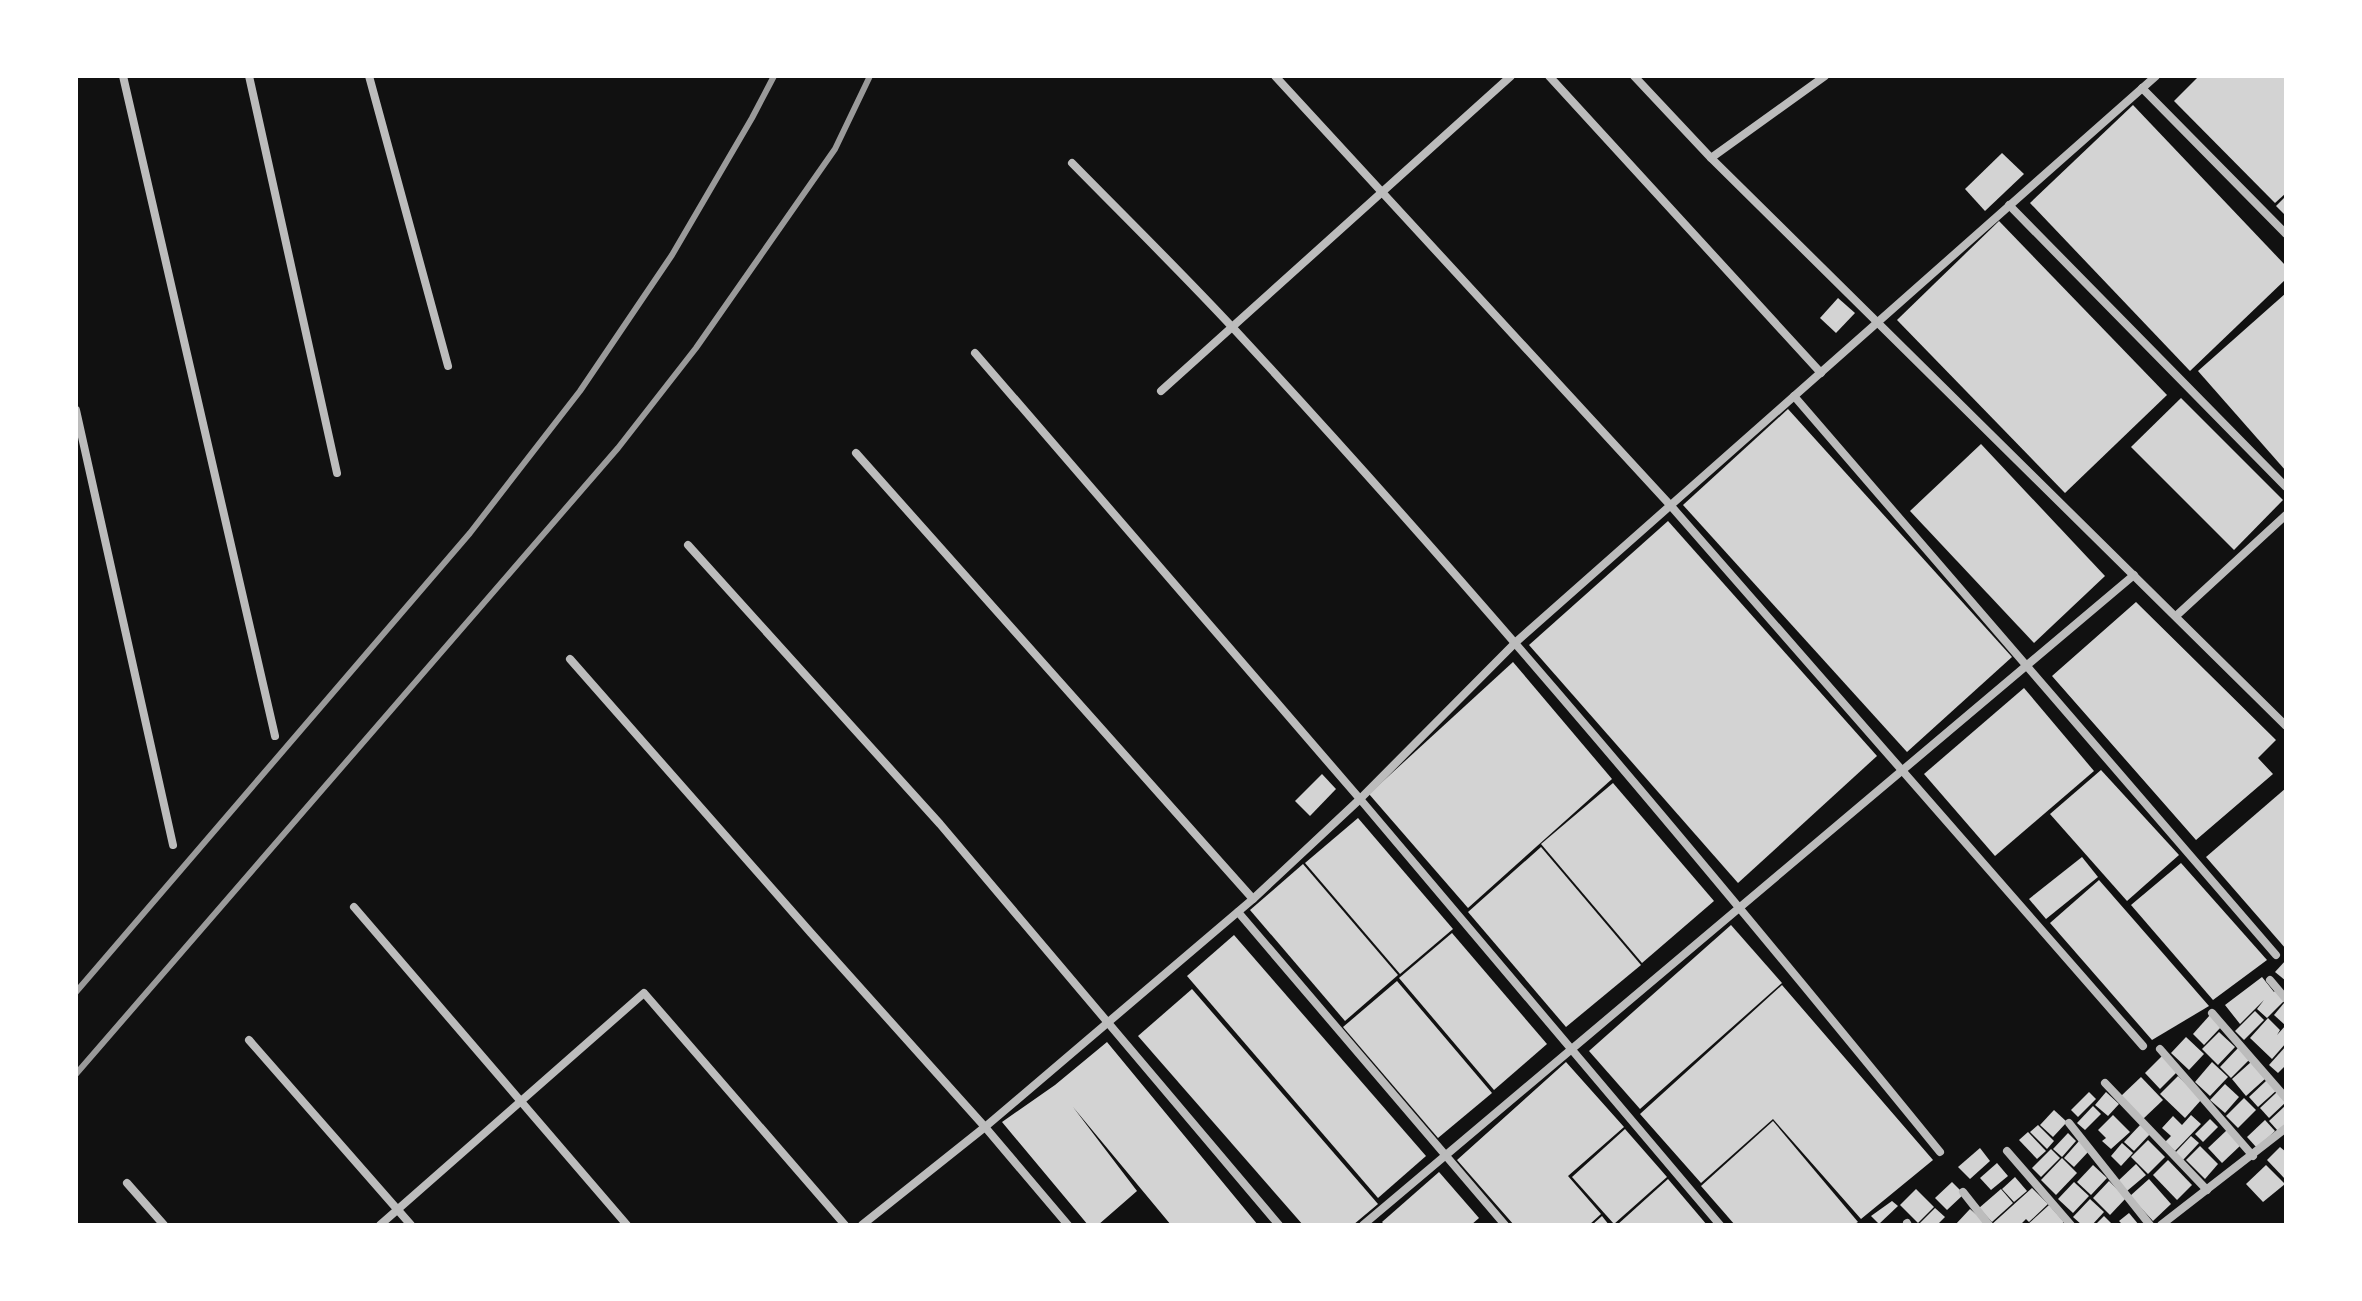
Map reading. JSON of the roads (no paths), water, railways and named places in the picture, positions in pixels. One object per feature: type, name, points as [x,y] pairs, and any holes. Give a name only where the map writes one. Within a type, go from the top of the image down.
[{"type":"street","points":[[123,76],[275,736]]},
{"type":"street","points":[[249,76],[337,473]]},
{"type":"street","points":[[369,76],[448,366]]},
{"type":"street","points":[[1275,76],[1671,506],[2143,1046]]},
{"type":"street","points":[[1161,391],[1511,76]]},
{"type":"street","points":[[1549,76],[1821,373]]},
{"type":"street","points":[[1634,76],[1711,158],[2286,726]]},
{"type":"street","points":[[1711,158],[1825,76]]},
{"type":"street","points":[[862,1225],[985,1127],[1253,899],[1360,799],[1516,642],[2156,76]]},
{"type":"street","points":[[2142,88],[2286,234]]},
{"type":"street","points":[[1072,163],[1232,327],[1516,642],[1740,906],[1940,1152]]},
{"type":"street","points":[[2009,205],[2286,487]]},
{"type":"street","points":[[975,353],[1360,799],[1720,1225]]},
{"type":"street","points":[[1794,396],[2276,955]]},
{"type":"street","points":[[76,410],[173,845]]},
{"type":"street","points":[[856,453],[1253,899]]},
{"type":"street","points":[[2176,616],[2286,515]]},
{"type":"street","points":[[688,545],[940,824],[1279,1225]]},
{"type":"street","points":[[1363,1225],[2134,575]]},
{"type":"street","points":[[570,659],[985,1127],[1068,1225]]},
{"type":"street","points":[[354,907],[627,1225]]},
{"type":"street","points":[[1238,912],[1505,1225]]},
{"type":"street","points":[[2270,980],[2286,999]]},
{"type":"street","points":[[380,1225],[644,993],[845,1225]]},
{"type":"street","points":[[2212,1013],[2286,1098]]},
{"type":"street","points":[[249,1040],[411,1225]]},
{"type":"street","points":[[2160,1049],[2253,1156]]},
{"type":"street","points":[[2105,1083],[2207,1190]]},
{"type":"street","points":[[2069,1123],[2150,1225]]},
{"type":"street","points":[[2161,1225],[2286,1128]]},
{"type":"street","points":[[2007,1151],[2071,1225]]},
{"type":"street","points":[[127,1183],[164,1225]]},
{"type":"street","points":[[1963,1192],[1989,1225]]},
{"type":"railway","points":[[76,992],[470,533],[580,391],[672,255],[774,76]]},
{"type":"railway","points":[[76,1074],[618,448],[696,348],[835,149],[870,76]]}]
